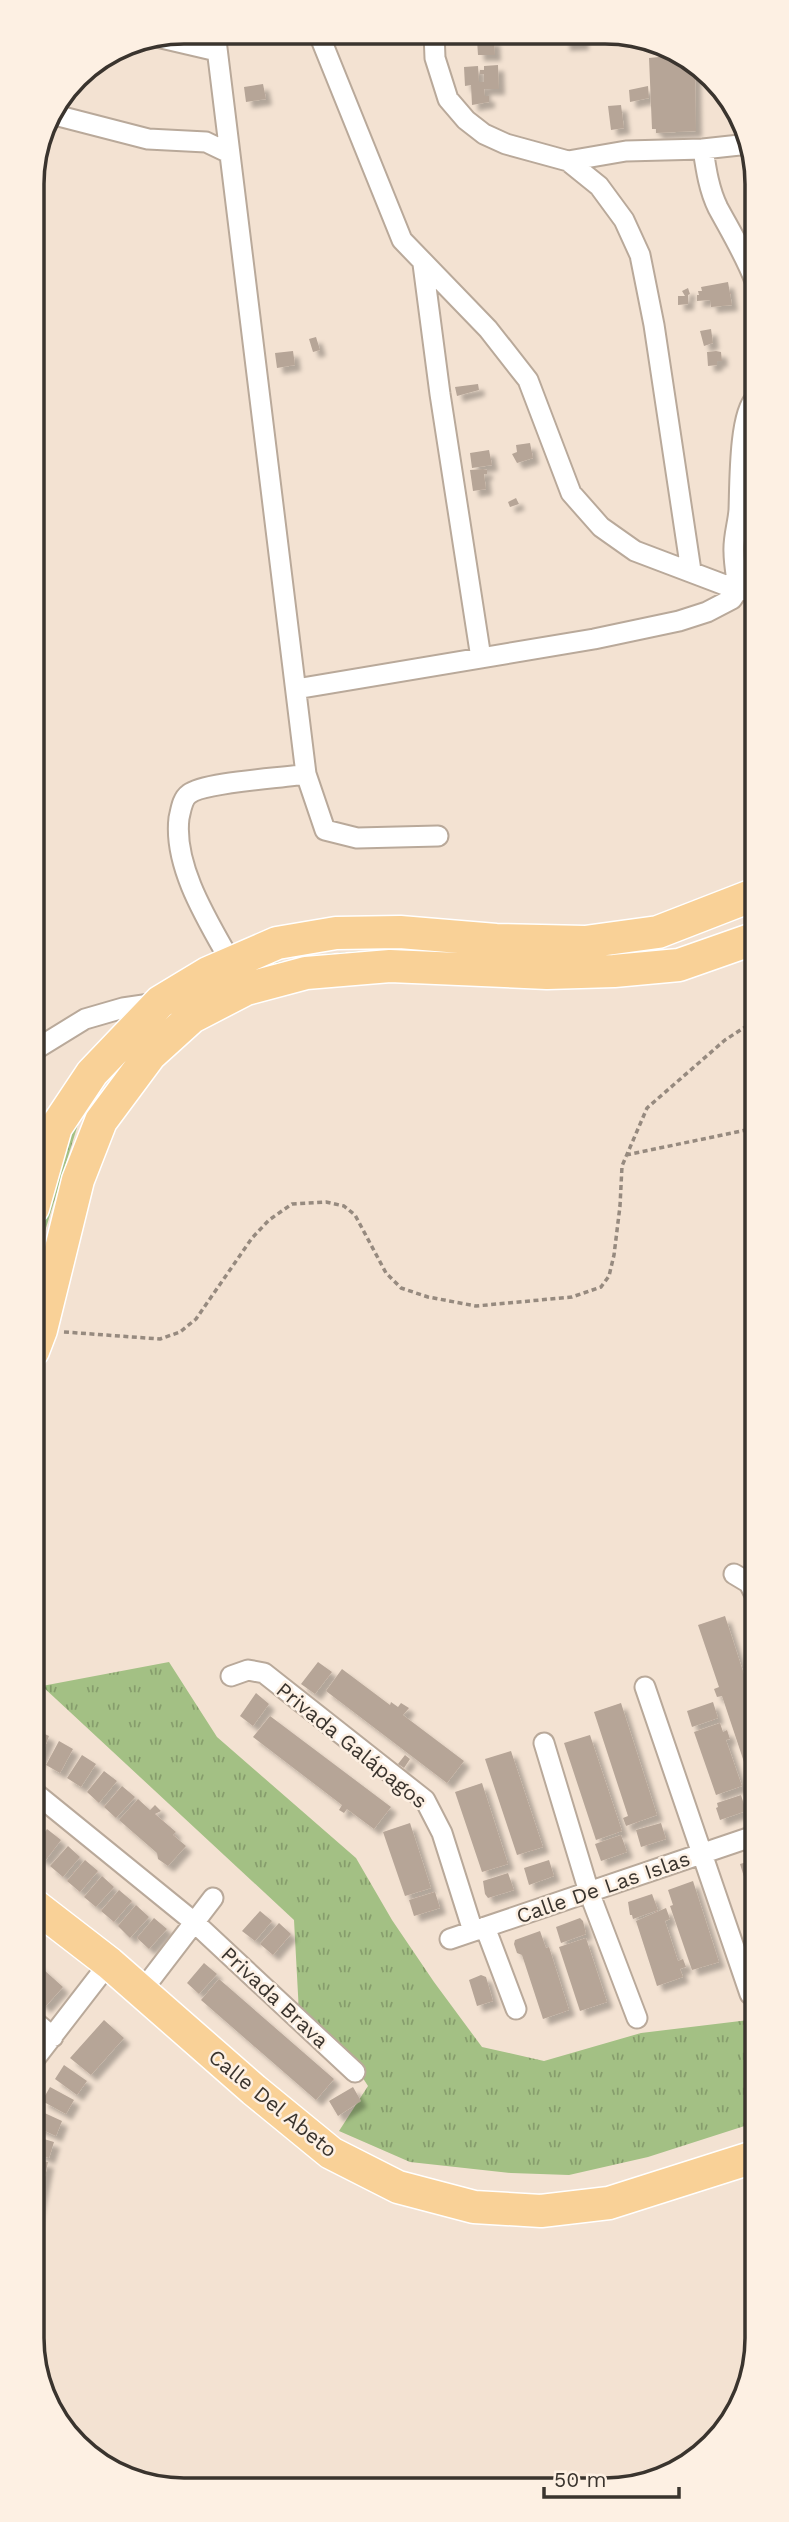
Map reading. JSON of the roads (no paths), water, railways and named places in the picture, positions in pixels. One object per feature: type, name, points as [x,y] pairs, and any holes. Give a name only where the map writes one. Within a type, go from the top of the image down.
[{"type":"main road","points":[[44,1169],[56,1127],[92,1073],[160,1002],[208,973],[277,943],[336,933],[400,932],[496,940],[585,942],[659,932],[745,898]]},
{"type":"main road","points":[[390,966],[400,932]]},
{"type":"main road","points":[[44,1314],[78,1180],[101,1121],[150,1055],[192,1017],[246,989],[306,973],[390,966],[547,973],[614,971],[679,965],[745,942]]},
{"type":"main road","name":"Calle Del Abeto","points":[[44,1913],[109,1963],[331,2153],[398,2187],[474,2207],[541,2211],[609,2203],[745,2161]]},
{"type":"street","points":[[216,44],[306,774],[325,830],[357,838],[438,836]]},
{"type":"street","points":[[323,44],[402,240],[488,329],[528,380],[571,493],[601,527],[635,551],[745,589]]},
{"type":"street","points":[[434,44],[435,58],[448,99],[466,120],[484,134],[506,144],[568,160],[626,151],[740,145]]},
{"type":"street","points":[[61,117],[148,139],[206,142],[229,153]]},
{"type":"street","points":[[702,149],[717,206],[745,259]]},
{"type":"street","points":[[568,160],[599,186],[624,220],[640,255],[654,325],[691,571]]},
{"type":"street","points":[[732,231],[745,234]]},
{"type":"street","points":[[423,264],[440,394],[481,658]]},
{"type":"street","points":[[745,437],[742,442],[739,511],[733,550],[745,584]]},
{"type":"street","points":[[296,689],[594,639],[679,621],[707,611],[745,591]]},
{"type":"street","points":[[232,964],[186,874],[178,829],[183,802],[190,793],[208,787],[306,774]]},
{"type":"street","points":[[44,1044],[85,1019],[122,1008],[160,1002]]},
{"type":"street","points":[[734,1574],[745,1581]]},
{"type":"street","name":"Privada Galápagos","points":[[231,1676],[248,1670],[264,1673],[425,1800],[442,1833],[479,1929],[516,2009]]},
{"type":"street","points":[[645,1687],[745,1979]]},
{"type":"street","points":[[544,1744],[589,1892],[637,2018]]},
{"type":"street","name":"Privada Brava","points":[[44,1800],[194,1922],[355,2073]]},
{"type":"street","name":"Calle De Las Islas","points":[[450,1939],[745,1839]]},
{"type":"street","points":[[141,1992],[213,1898]]},
{"type":"street","points":[[44,2048],[109,1963]]},
{"type":"street","points":[[44,2029],[53,2037]]}]
